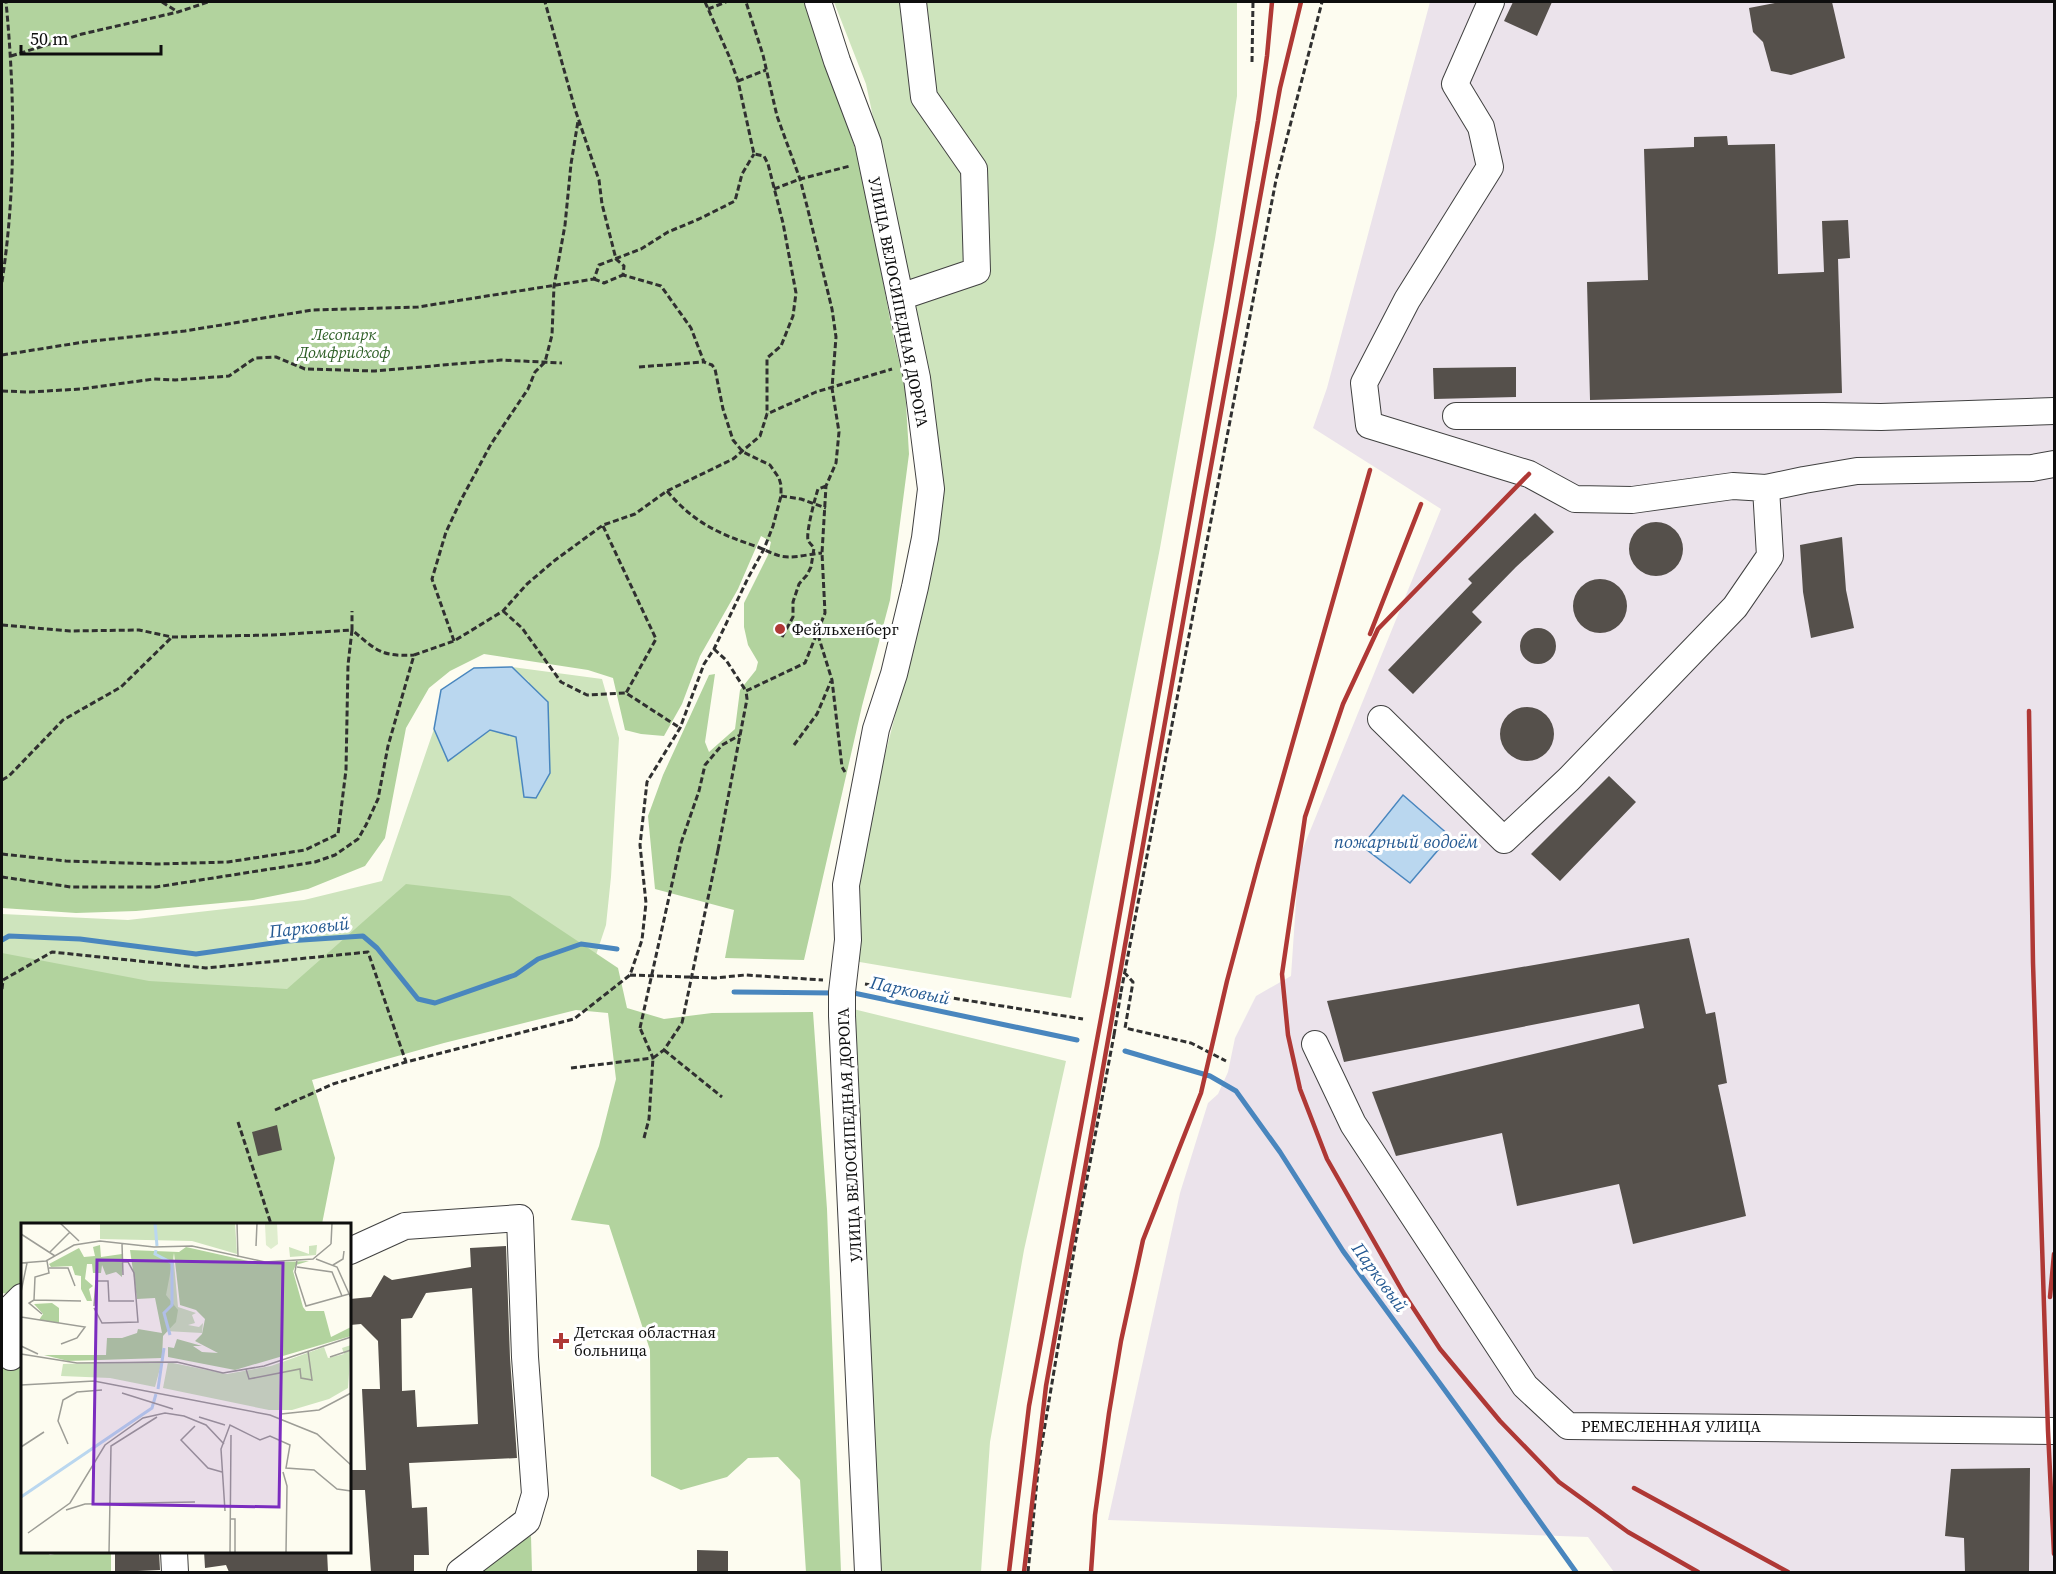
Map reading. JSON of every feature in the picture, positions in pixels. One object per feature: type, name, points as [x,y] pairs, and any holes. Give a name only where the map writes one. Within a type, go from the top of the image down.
[{"type":"street","name":"УЛИЦА ВЕЛОСИПЕДНАЯ ДОРОГА","points":[[818,2],[837,61],[868,143],[914,361],[931,489],[925,538],[915,586],[894,674],[876,729],[846,885],[848,940],[843,996],[868,1572]]},
{"type":"street","points":[[900,297],[977,271],[974,169],[924,97],[913,2]]},
{"type":"street","points":[[1491,2],[1455,84],[1480,127],[1490,167],[1407,300],[1364,383],[1369,425],[1529,474],[1575,499],[1632,500],[1732,486],[1766,488],[1857,471],[2032,468],[2055,464]]},
{"type":"street","points":[[1456,416],[1881,417],[2055,411]]},
{"type":"street","points":[[1381,719],[1504,840],[1569,779],[1735,607],[1770,556],[1766,488]]},
{"type":"street","name":"РЕМЕСЛЕННАЯ УЛИЦА","points":[[1315,1044],[1353,1124],[1525,1386],[1568,1426],[2055,1431]]},
{"type":"street","points":[[351,1251],[405,1226],[520,1218],[525,1357],[535,1494],[527,1521],[460,1572]]},
{"type":"street","points":[[12,1357],[12,1307],[21,1298]]},
{"type":"street","points":[[174,1553],[175,1572]]},
{"type":"path","points":[[2,282],[9,232],[14,142],[11,56],[6,2]]},
{"type":"path","points":[[162,2],[178,12]]},
{"type":"path","points":[[11,56],[82,34],[178,12],[208,2]]},
{"type":"path","points":[[545,2],[599,180],[602,204],[616,259],[624,266],[623,275]]},
{"type":"path","points":[[594,279],[598,265],[641,249],[668,232],[735,201],[742,174],[754,154],[738,81],[705,2]]},
{"type":"path","points":[[708,9],[726,2]]},
{"type":"path","points":[[746,2],[763,55],[777,116],[800,179],[832,309],[836,338],[832,388],[839,432],[836,463],[826,486],[822,553],[825,613],[818,634],[805,663],[746,691]]},
{"type":"path","points":[[1252,62],[1253,2]]},
{"type":"path","points":[[1028,1572],[1039,1461],[1122,978],[1276,180],[1322,2]]},
{"type":"path","points":[[738,81],[765,70]]},
{"type":"path","points":[[454,641],[432,579],[446,532],[461,500],[491,444],[528,389],[535,372],[545,362],[552,335],[554,286],[579,120]]},
{"type":"path","points":[[2,625],[70,631],[139,630],[172,637],[272,635],[352,630],[376,651],[395,656],[414,655],[454,641],[503,611],[554,561],[603,525],[636,514],[667,491],[722,466],[743,452],[760,436],[766,414],[767,358],[781,346],[793,316],[796,293],[774,189],[764,156],[754,154]]},
{"type":"path","points":[[774,189],[841,167],[872,163]]},
{"type":"path","points":[[2,355],[84,342],[184,331],[312,310],[418,307],[594,279],[604,284],[623,275],[661,286],[691,328],[704,362]]},
{"type":"path","points":[[2,391],[30,392],[154,379],[174,380],[229,375],[255,358],[276,357],[305,369],[375,371],[501,360],[562,363]]},
{"type":"path","points":[[766,414],[792,402],[914,361]]},
{"type":"path","points":[[275,1110],[333,1084],[406,1062],[574,1019],[630,975],[642,940],[646,903],[640,845],[647,782],[680,728],[704,664],[714,649],[764,549],[773,526],[782,485],[770,465],[743,452],[733,440],[723,409],[716,369],[712,365],[704,362],[639,368]]},
{"type":"path","points":[[782,637],[793,617],[793,602],[799,584],[811,567],[814,553],[812,544],[808,542],[808,534],[813,505],[818,489],[826,486]]},
{"type":"path","points":[[667,491],[690,516],[710,527],[780,556],[795,557],[822,553]]},
{"type":"path","points":[[781,496],[801,499],[826,508]]},
{"type":"path","points":[[603,525],[656,639],[626,693]]},
{"type":"path","points":[[2,854],[66,861],[228,862],[305,850],[338,834],[346,770],[348,664],[352,610]]},
{"type":"path","points":[[503,611],[522,628],[561,682],[586,695],[626,693],[680,728]]},
{"type":"path","points":[[818,634],[832,680],[842,767],[862,797]]},
{"type":"path","points":[[2,780],[9,776],[63,720],[121,687],[172,637]]},
{"type":"path","points":[[571,1068],[653,1058],[664,1050],[682,1023],[747,699],[746,691],[726,660],[714,649]]},
{"type":"path","points":[[2,878],[71,887],[156,887],[315,862],[335,855],[358,839],[378,799],[388,746],[414,655]]},
{"type":"path","points":[[794,745],[817,714],[832,680]]},
{"type":"path","points":[[644,1138],[649,1119],[653,1058],[640,1028],[681,843],[699,791],[705,765],[722,745],[740,735]]},
{"type":"path","points":[[2,990],[3,980],[52,952],[207,968],[368,952],[406,1062]]},
{"type":"path","points":[[1124,972],[1133,982]]},
{"type":"path","points":[[630,975],[715,978],[745,975],[843,996],[1083,1019]]},
{"type":"path","points":[[1122,978],[1133,982]]},
{"type":"path","points":[[1133,982],[1125,1028],[1191,1043],[1226,1061]]},
{"type":"path","points":[[664,1050],[722,1097]]},
{"type":"path","points":[[238,1122],[272,1223]]},
{"type":"shaded area","points":[[1430,2],[2054,2],[2054,1572],[1614,1572],[1588,1537],[1108,1520],[1180,1193],[1208,1103],[1218,1094],[1228,1072],[1235,1038],[1256,996],[1291,976],[1299,858],[1441,509],[1313,428],[1327,388]]},
{"type":"green space","name":"Лесопарк Домфридхоф","points":[[2,2],[804,2],[857,154],[905,387],[909,454],[890,600],[862,706],[804,960],[725,958],[734,910],[655,889],[648,816],[663,775],[709,675],[715,674],[705,742],[709,752],[735,729],[740,690],[756,670],[758,662],[748,645],[744,627],[744,603],[768,555],[771,542],[761,536],[738,589],[700,656],[682,704],[664,736],[625,730],[613,678],[588,670],[484,654],[450,671],[429,688],[406,728],[385,838],[365,866],[308,889],[253,900],[136,911],[76,913],[2,908]]},
{"type":"green space","points":[[834,2],[1237,2],[1237,96],[1215,239],[1160,548],[1071,998],[848,960],[865,833],[927,591],[941,459],[904,262],[866,84]]},
{"type":"green space","points":[[512,667],[602,679],[619,738],[606,925],[585,988],[2,1114],[2,914],[128,920],[304,900],[382,881],[434,729],[448,761],[490,730],[516,737],[524,797],[529,682]]},
{"type":"green space","points":[[406,884],[510,896],[618,968],[627,1008],[664,1019],[712,1013],[813,1012],[827,1209],[841,1572],[806,1572],[800,1480],[778,1457],[748,1458],[727,1477],[681,1490],[651,1476],[650,1350],[609,1225],[571,1220],[599,1146],[616,1079],[608,1013],[576,1010],[444,1043],[312,1080],[335,1158],[322,1223],[21,1223],[21,1285],[10,1294],[2,1293],[2,953],[149,981],[287,989]]},
{"type":"green space","points":[[845,1007],[1066,1061],[1024,1250],[990,1442],[981,1572],[873,1572]]},
{"type":"green space","points":[[2,1363],[21,1363],[21,1553],[47,1553],[50,1555],[111,1553],[111,1572],[2,1572]]},
{"type":"green space","points":[[531,1536],[532,1572],[476,1572],[493,1556]]},
{"type":"water","points":[[512,667],[548,702],[550,773],[536,798],[524,797],[516,737],[490,730],[448,761],[434,729],[441,690],[474,668]]},
{"type":"water","name":"пожарный водоём","points":[[1403,795],[1450,836],[1410,883],[1362,846]]},
{"type":"building","points":[[1513,2],[1552,2],[1537,36],[1504,21]]},
{"type":"building","points":[[1780,2],[1832,2],[1845,58],[1791,75],[1771,71],[1763,42],[1753,32],[1749,8]]},
{"type":"building","points":[[1727,136],[1728,145],[1775,144],[1778,274],[1824,272],[1822,221],[1848,220],[1850,258],[1838,259],[1842,393],[1590,400],[1587,282],[1648,280],[1644,149],[1694,147],[1694,137]]},
{"type":"building","points":[[1516,367],[1516,397],[1434,399],[1433,368]]},
{"type":"building","points":[[1535,513],[1554,532],[1472,612],[1482,622],[1413,694],[1388,670],[1472,583],[1468,579]]},
{"type":"building","points":[[1651,522],[1661,522],[1671,526],[1679,534],[1683,549],[1679,564],[1671,572],[1661,576],[1651,576],[1641,572],[1633,564],[1629,554],[1629,544],[1633,534],[1641,526]]},
{"type":"building","points":[[1842,537],[1846,590],[1854,628],[1811,638],[1803,592],[1800,545]]},
{"type":"building","points":[[1595,579],[1605,579],[1615,583],[1623,591],[1627,606],[1623,621],[1615,629],[1605,633],[1595,633],[1585,629],[1577,621],[1573,611],[1573,601],[1577,591],[1585,583]]},
{"type":"building","points":[[1538,628],[1550,634],[1556,646],[1550,658],[1538,664],[1526,658],[1520,646],[1526,634]]},
{"type":"building","points":[[1527,707],[1537,709],[1546,715],[1552,724],[1554,734],[1552,744],[1546,753],[1537,759],[1527,761],[1517,759],[1508,753],[1502,744],[1500,734],[1502,724],[1508,715],[1517,709]]},
{"type":"building","points":[[1609,776],[1636,802],[1560,881],[1531,854]]},
{"type":"building","points":[[1689,938],[1706,1014],[1715,1012],[1727,1083],[1718,1085],[1746,1216],[1633,1244],[1619,1184],[1517,1206],[1502,1133],[1396,1156],[1372,1092],[1644,1028],[1639,1004],[1344,1062],[1327,1001]]},
{"type":"building","points":[[277,1125],[282,1150],[258,1156],[252,1132]]},
{"type":"building","points":[[506,1246],[510,1358],[517,1458],[409,1463],[412,1508],[427,1507],[429,1555],[414,1555],[414,1572],[371,1572],[365,1490],[351,1490],[351,1470],[366,1470],[362,1389],[380,1389],[378,1341],[361,1324],[351,1325],[351,1299],[371,1297],[384,1275],[392,1280],[471,1267],[470,1248]],"holes":[[[472,1288],[478,1424],[417,1427],[415,1390],[402,1391],[401,1319],[412,1318],[426,1293]]]},
{"type":"building","points":[[2030,1468],[2029,1572],[1965,1572],[1964,1538],[1945,1536],[1951,1469]]},
{"type":"building","points":[[697,1550],[728,1551],[728,1572],[697,1572]]},
{"type":"building","points":[[115,1553],[159,1553],[160,1570],[115,1572]]},
{"type":"building","points":[[204,1553],[327,1553],[328,1572],[229,1572],[226,1565],[205,1568]]},
{"type":"waterway","name":"Парковый","points":[[2,940],[9,936],[80,939],[196,954],[287,941],[363,936],[377,948],[418,999],[435,1003],[515,975],[538,959],[581,944],[617,949]]},
{"type":"waterway","name":"Парковый","points":[[734,992],[834,993]]},
{"type":"waterway","name":"Парковый","points":[[849,992],[1077,1040]]},
{"type":"waterway","name":"Парковый","points":[[1125,1051],[1210,1076],[1236,1091],[1280,1152],[1343,1251],[1576,1572]]},
{"type":"railway","points":[[1009,1572],[1029,1406],[1107,986],[1226,311],[1258,121],[1272,2]]},
{"type":"railway","points":[[1024,1572],[1046,1386],[1280,88],[1301,2]]},
{"type":"railway","points":[[1091,1572],[1095,1515],[1109,1413],[1121,1341],[1143,1240],[1201,1093],[1227,981],[1258,865],[1370,470]]},
{"type":"railway","points":[[1529,474],[1378,629],[1343,704],[1305,817],[1282,974],[1288,1035],[1300,1089],[1327,1159],[1404,1294],[1440,1349],[1500,1421],[1559,1482],[1628,1532],[1698,1572]]},
{"type":"railway","points":[[1370,634],[1421,504]]},
{"type":"railway","points":[[2029,711],[2033,963],[2054,1554]]},
{"type":"railway","points":[[2050,1297],[2054,1254]]},
{"type":"railway","points":[[1634,1488],[1788,1572]]},
{"type":"place","name":"Фейльхенберг","points":[[780,629]]},
{"type":"place","name":"Детская областная больница","points":[[561,1341]]}]
